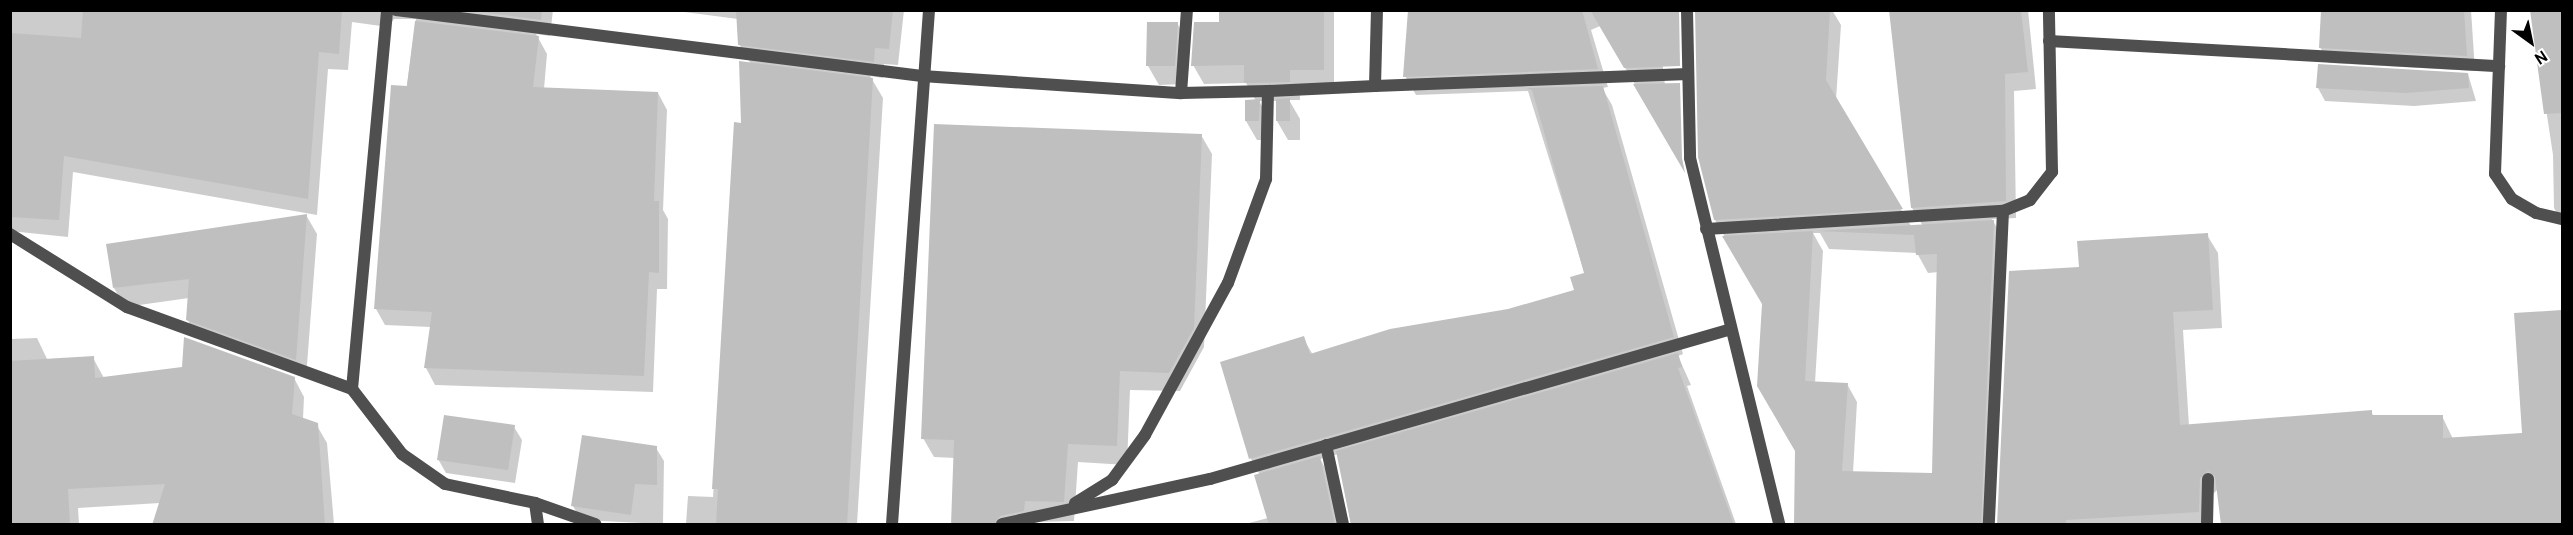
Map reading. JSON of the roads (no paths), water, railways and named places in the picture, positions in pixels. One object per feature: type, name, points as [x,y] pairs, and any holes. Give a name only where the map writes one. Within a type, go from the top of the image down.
[{"type":"street","points":[[352,389],[387,10]]},
{"type":"street","points":[[396,10],[922,76],[1181,93],[1688,74]]},
{"type":"street","points":[[892,525],[922,76],[929,10]]},
{"type":"street","points":[[1181,93],[1187,10]]},
{"type":"street","points":[[1375,86],[1377,10]]},
{"type":"street","points":[[1687,10],[1690,158],[1728,330],[1779,525]]},
{"type":"street","points":[[1706,229],[2003,212],[2031,200],[2052,172],[2049,10]]},
{"type":"street","points":[[2501,10],[2495,174],[2512,199],[2536,213],[2562,219]]},
{"type":"street","points":[[2049,41],[2499,66]]},
{"type":"street","points":[[1067,508],[1112,480],[1145,435],[1228,283],[1266,179],[1268,91]]},
{"type":"street","points":[[1989,525],[2003,212]]},
{"type":"street","points":[[10,234],[127,307],[352,389],[402,454],[446,484],[535,503],[595,525]]},
{"type":"street","points":[[1002,525],[1067,508],[1210,479],[1728,330]]},
{"type":"street","points":[[1326,446],[1343,525]]},
{"type":"street","points":[[2207,525],[2208,479]]},
{"type":"street","points":[[535,503],[538,525]]}]
